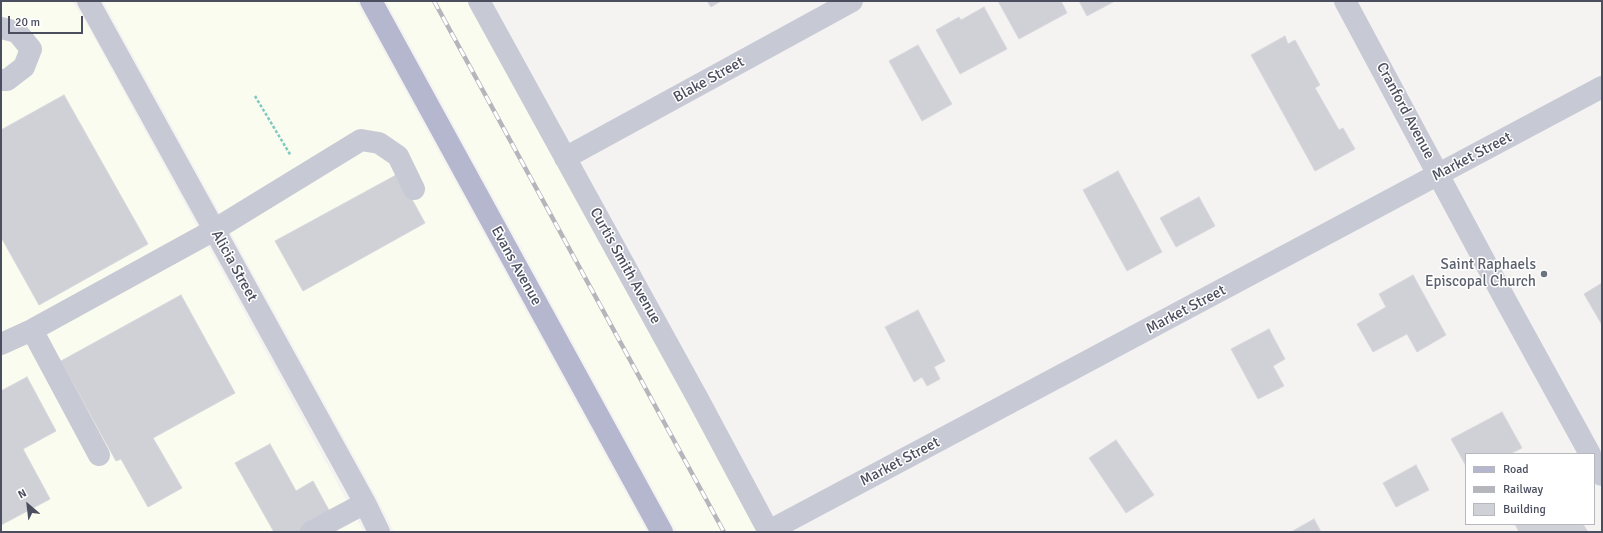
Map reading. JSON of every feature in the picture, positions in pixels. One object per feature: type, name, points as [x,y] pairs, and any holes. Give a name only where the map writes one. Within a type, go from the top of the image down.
[{"type":"main road","name":"Evans Avenue","points":[[371,1],[662,532]]},
{"type":"street","name":"Alicia Street","points":[[88,1],[365,503],[379,532]]},
{"type":"street","name":"Curtis Smith Avenue","points":[[479,1],[702,406],[769,532]]},
{"type":"street","name":"Blake Street","points":[[565,158],[852,1]]},
{"type":"street","name":"Cranford Avenue","points":[[1345,1],[1589,453]]},
{"type":"street","points":[[1,28],[17,32],[31,49],[24,68],[7,80],[1,80]]},
{"type":"street","name":"Market Street","points":[[769,532],[1602,87]]},
{"type":"street","points":[[1,344],[32,330],[214,230],[361,140],[379,142],[398,156],[414,189]]},
{"type":"street","points":[[32,330],[100,455]]},
{"type":"street","points":[[1595,463],[1602,475]]},
{"type":"street","points":[[311,532],[365,503]]},
{"type":"path","points":[[255,96],[302,175]]},
{"type":"shaded area","points":[[1,1],[72,1],[85,21],[364,532],[1,532]]},
{"type":"shaded area","points":[[103,1],[356,1],[647,532],[394,532],[376,496]]},
{"type":"shaded area","points":[[386,1],[483,1],[775,532],[677,532]]},
{"type":"building","points":[[707,1],[721,1],[711,7]]},
{"type":"building","points":[[998,1],[1061,1],[1067,13],[1019,39]]},
{"type":"building","points":[[1079,1],[1115,1],[1087,16]]},
{"type":"building","points":[[984,7],[1007,49],[960,74],[936,30],[959,17],[961,20]]},
{"type":"building","points":[[1285,36],[1288,44],[1295,40],[1320,85],[1315,88],[1339,130],[1343,128],[1355,149],[1315,171],[1251,55]]},
{"type":"building","points":[[918,45],[952,104],[922,121],[889,61]]},
{"type":"building","points":[[64,95],[148,244],[39,305],[1,237],[1,130]]},
{"type":"building","points":[[1118,171],[1162,252],[1127,271],[1083,190]]},
{"type":"building","points":[[398,174],[425,223],[303,291],[275,241]]},
{"type":"building","points":[[1199,197],[1215,226],[1176,247],[1160,218]]},
{"type":"building","points":[[1413,275],[1446,335],[1417,352],[1407,334],[1373,352],[1357,324],[1386,307],[1379,294]]},
{"type":"building","points":[[1602,283],[1602,325],[1584,294]]},
{"type":"building","points":[[181,295],[235,393],[153,438],[182,488],[148,507],[121,459],[116,461],[61,361]]},
{"type":"building","points":[[918,310],[945,361],[934,367],[940,379],[927,386],[922,377],[914,382],[885,327]]},
{"type":"building","points":[[1269,329],[1285,359],[1273,366],[1284,386],[1258,399],[1231,349]]},
{"type":"building","points":[[27,377],[56,431],[23,449],[50,499],[1,525],[1,391]]},
{"type":"building","points":[[1502,412],[1522,448],[1512,453],[1465,453],[1465,464],[1451,439]]},
{"type":"building","points":[[1116,440],[1154,495],[1126,513],[1089,458]]},
{"type":"building","points":[[270,444],[296,491],[313,481],[331,514],[300,532],[274,532],[235,463]]},
{"type":"building","points":[[1416,465],[1429,490],[1396,507],[1383,483]]},
{"type":"building","points":[[1314,519],[1321,532],[1291,532]]},
{"type":"building","points":[[1516,525],[1584,525],[1588,532],[1519,532]]},
{"type":"railway","points":[[434,1],[724,532]]},
{"type":"place","name":"Saint Raphaels Episcopal Church","points":[[1544,274]]}]
